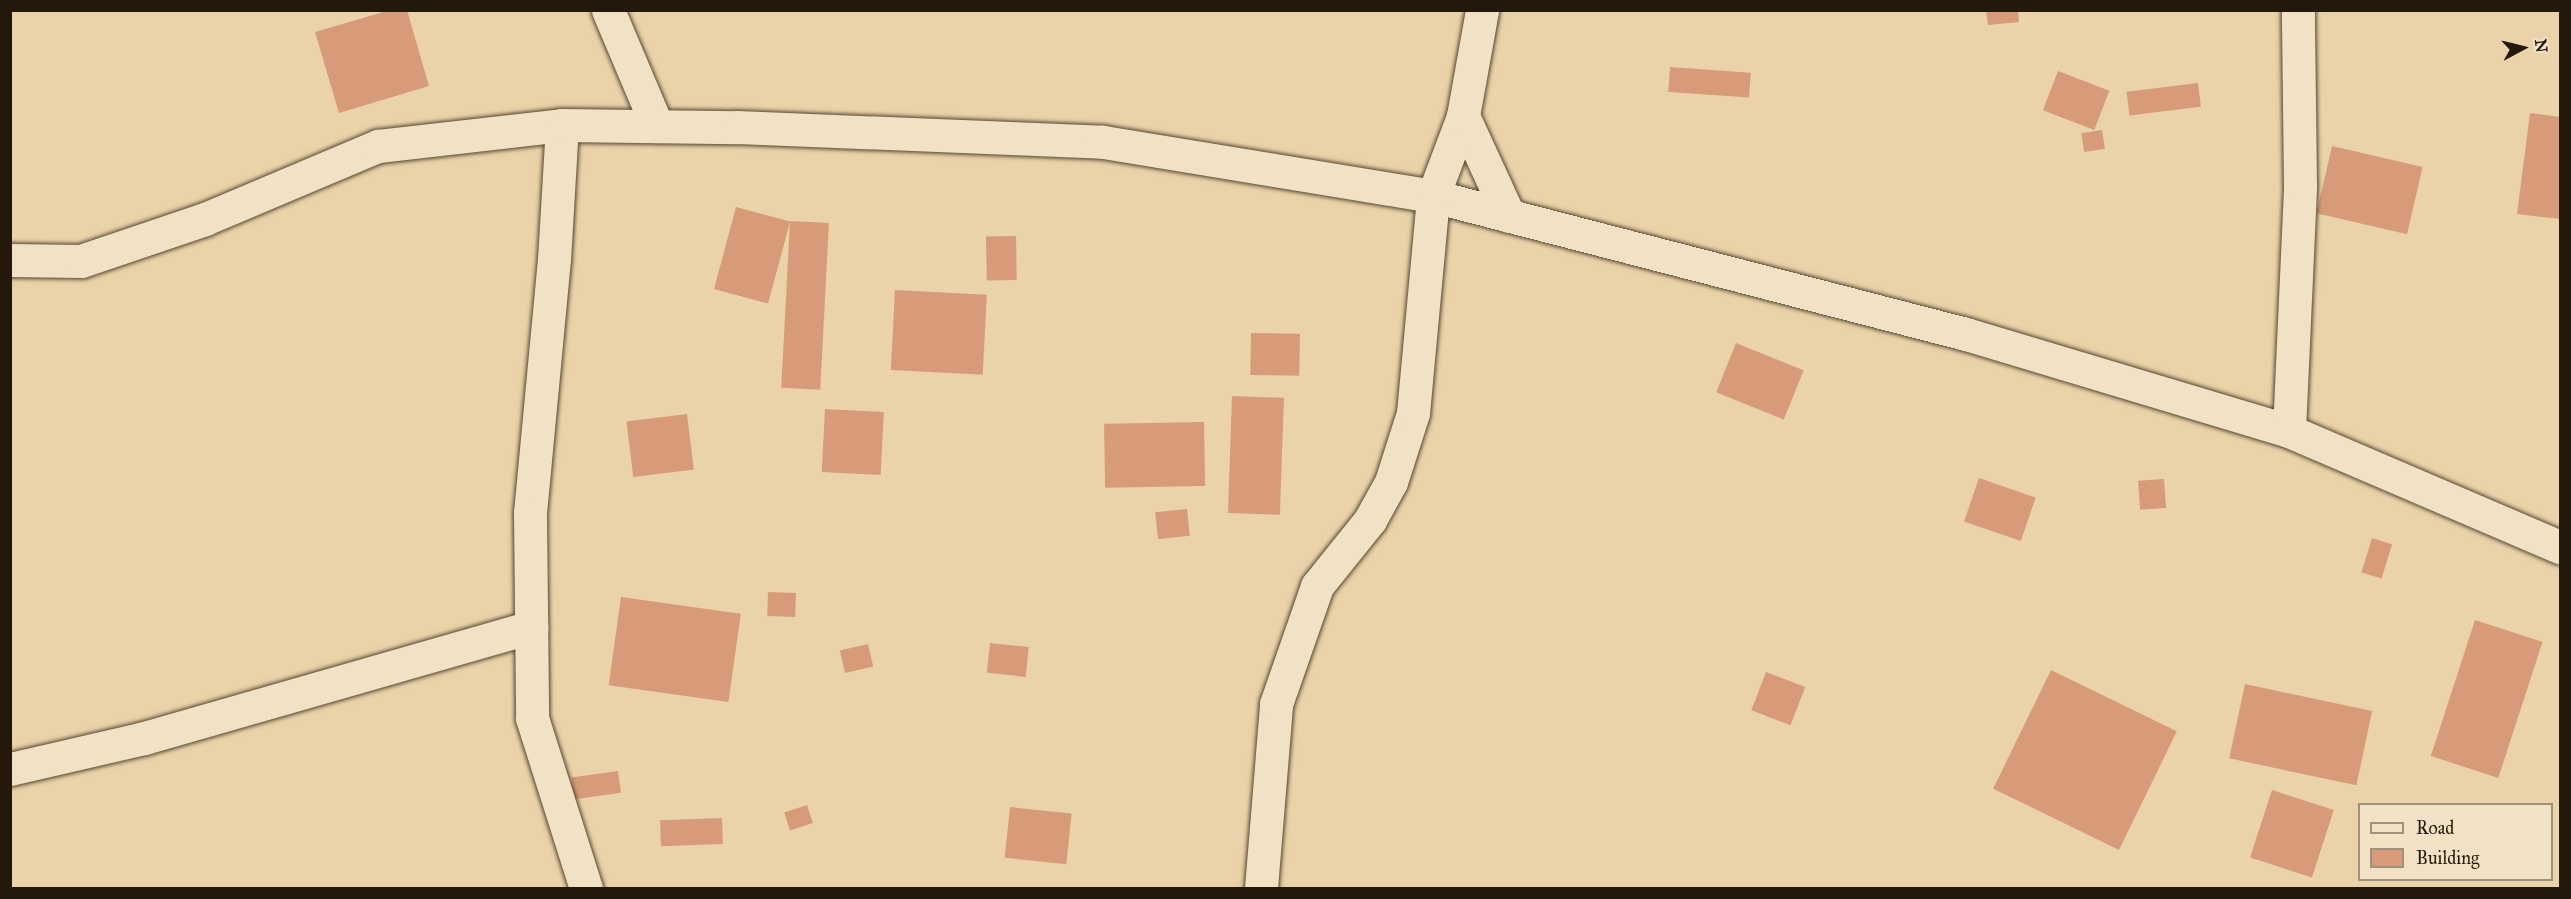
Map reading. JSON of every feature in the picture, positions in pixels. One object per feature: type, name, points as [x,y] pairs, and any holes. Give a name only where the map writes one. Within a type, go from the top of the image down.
[{"type":"street","points":[[608,10],[657,126]]},
{"type":"street","points":[[1261,888],[1276,704],[1317,586],[1370,520],[1391,482],[1413,413],[1433,196],[1463,116],[1482,10]]},
{"type":"street","points":[[2289,431],[2300,185],[2298,10]]},
{"type":"street","points":[[1463,116],[1509,216]]},
{"type":"street","points":[[562,125],[554,259],[530,512],[532,718],[586,888]]},
{"type":"street","points":[[10,260],[81,261],[205,219],[378,146],[562,125],[737,127],[1103,142],[1433,196],[1966,334],[2289,431],[2560,547]]},
{"type":"street","points":[[10,769],[144,738],[531,627]]},
{"type":"building","points":[[390,10],[407,10],[429,86],[339,113],[315,32]]},
{"type":"building","points":[[1986,10],[2018,10],[2019,22],[1988,25]]},
{"type":"building","points":[[1670,67],[1751,73],[1749,98],[1668,92]]},
{"type":"building","points":[[2058,71],[2109,91],[2094,130],[2043,110]]},
{"type":"building","points":[[2198,83],[2201,107],[2129,116],[2127,92]]},
{"type":"building","points":[[2530,113],[2560,117],[2560,219],[2517,214]]},
{"type":"building","points":[[2102,130],[2105,149],[2084,152],[2081,133]]},
{"type":"building","points":[[2332,146],[2423,167],[2407,234],[2316,213]]},
{"type":"building","points":[[736,207],[790,221],[768,304],[714,289]]},
{"type":"building","points":[[790,221],[829,223],[820,390],[781,388]]},
{"type":"building","points":[[1016,236],[1017,280],[987,281],[986,237]]},
{"type":"building","points":[[895,290],[987,295],[983,375],[891,370]]},
{"type":"building","points":[[1251,333],[1300,334],[1299,376],[1250,375]]},
{"type":"building","points":[[1736,343],[1804,370],[1784,419],[1716,392]]},
{"type":"building","points":[[1232,396],[1284,398],[1280,515],[1228,513]]},
{"type":"building","points":[[825,409],[884,412],[881,475],[822,472]]},
{"type":"building","points":[[687,414],[694,470],[633,477],[626,421]]},
{"type":"building","points":[[1204,422],[1205,486],[1105,488],[1104,424]]},
{"type":"building","points":[[1979,478],[2036,498],[2021,541],[1964,521]]},
{"type":"building","points":[[2164,479],[2166,508],[2140,510],[2138,481]]},
{"type":"building","points":[[1187,509],[1190,536],[1158,539],[1155,512]]},
{"type":"building","points":[[2372,538],[2392,544],[2382,579],[2361,572]]},
{"type":"building","points":[[768,592],[796,593],[795,617],[767,616]]},
{"type":"building","points":[[621,597],[741,614],[728,702],[609,685]]},
{"type":"building","points":[[2475,620],[2543,642],[2498,778],[2431,756]]},
{"type":"building","points":[[990,643],[1029,647],[1026,677],[987,673]]},
{"type":"building","points":[[868,644],[873,666],[845,673],[840,651]]},
{"type":"building","points":[[2051,670],[2177,731],[2119,850],[1993,789]]},
{"type":"building","points":[[1766,672],[1805,687],[1791,725],[1751,710]]},
{"type":"building","points":[[2245,684],[2372,711],[2356,785],[2229,758]]},
{"type":"building","points":[[618,771],[621,793],[575,799],[571,778]]},
{"type":"building","points":[[2272,790],[2334,810],[2312,878],[2250,858]]},
{"type":"building","points":[[807,805],[813,823],[790,830],[784,812]]},
{"type":"building","points":[[1010,807],[1072,813],[1066,864],[1005,858]]},
{"type":"building","points":[[722,818],[723,844],[661,846],[660,820]]}]
